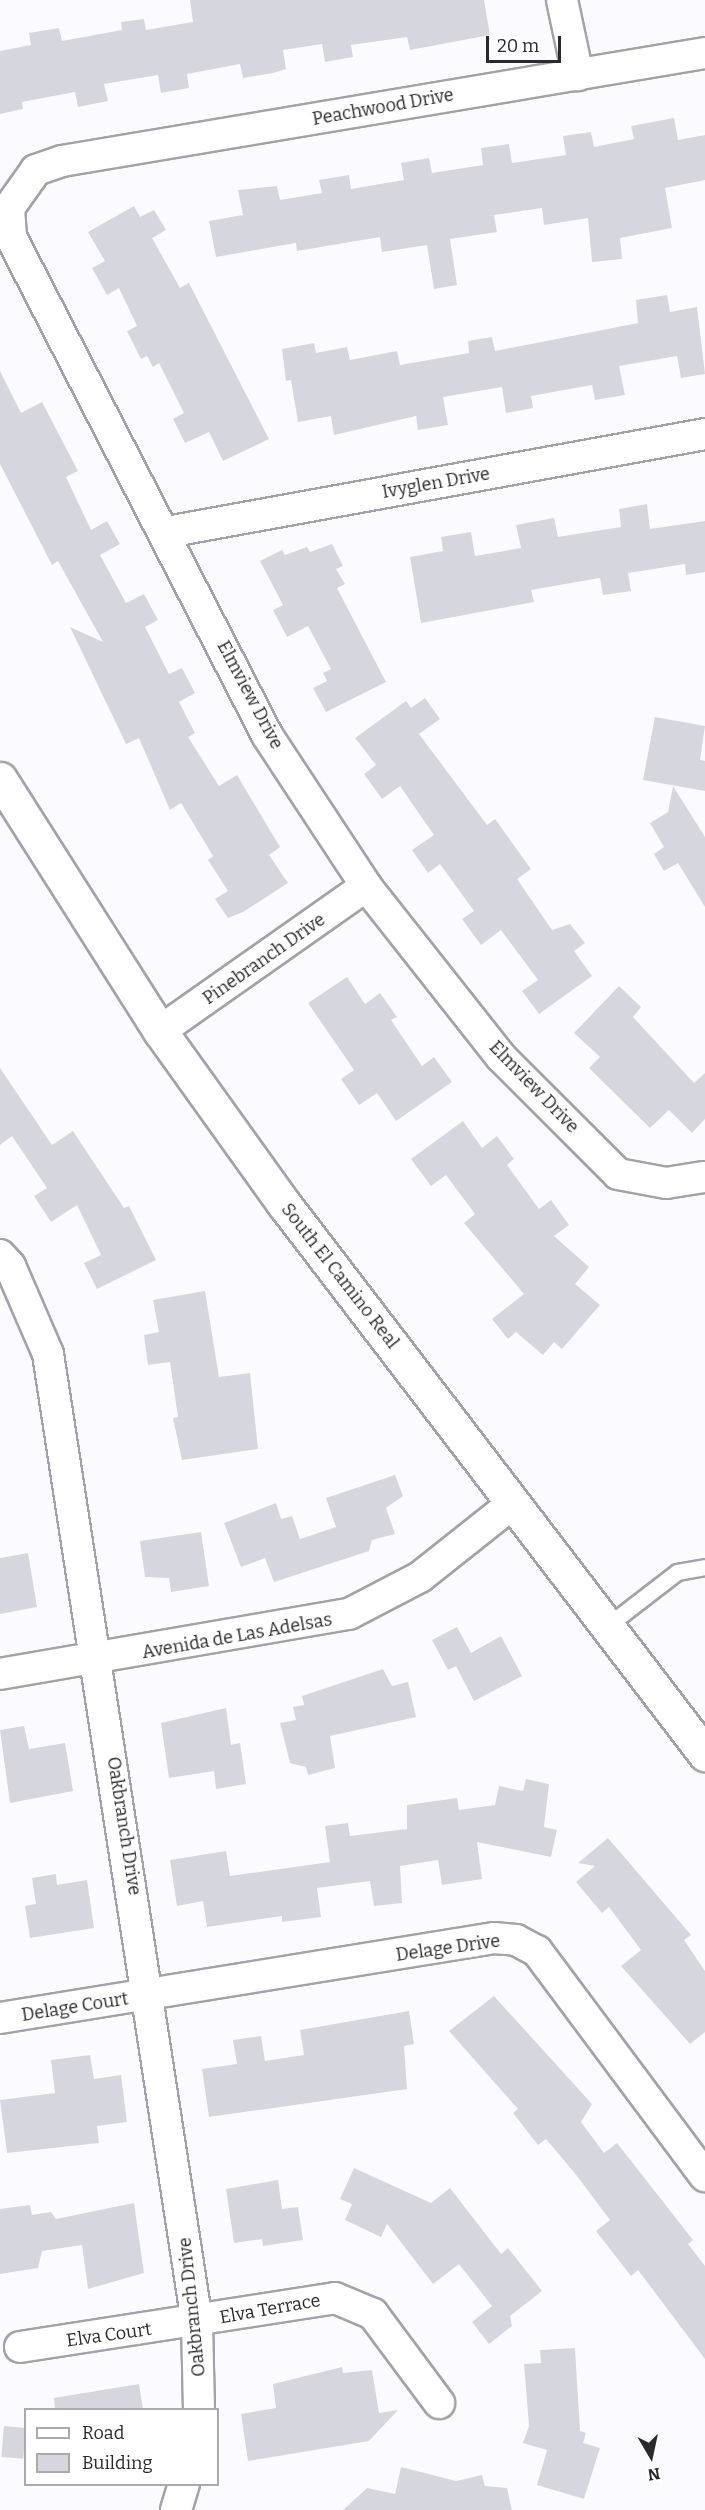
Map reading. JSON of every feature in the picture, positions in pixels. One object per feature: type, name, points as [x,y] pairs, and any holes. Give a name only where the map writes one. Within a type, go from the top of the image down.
[{"type":"main road","name":"South El Camino Real","points":[[0,779],[160,1031],[512,1504],[705,1754]]},
{"type":"street","points":[[562,0],[578,75]]},
{"type":"street","name":"Peachwood Drive","points":[[62,161],[705,53]]},
{"type":"street","name":"Elmview Drive","points":[[62,161],[36,170],[20,187],[9,208],[11,237],[167,532],[267,735],[366,886],[501,1056],[618,1174],[630,1179],[666,1183],[705,1177]]},
{"type":"street","name":"Ivyglen Drive","points":[[167,532],[705,434]]},
{"type":"street","name":"Pinebranch Drive","points":[[160,1031],[366,886]]},
{"type":"street","name":"Oakbranch Drive","points":[[0,1255],[10,1266],[48,1354],[150,1995],[197,2322],[199,2408]]},
{"type":"street","name":"Avenida de Las Adelsas","points":[[0,1674],[98,1661],[349,1614],[420,1577],[512,1504]]},
{"type":"street","name":"Delage Drive","points":[[150,1995],[494,1938],[516,1940],[537,1951],[705,2176]]},
{"type":"street","name":"Delage Court","points":[[0,2018],[150,1995]]},
{"type":"street","name":"Elva Terrace","points":[[197,2322],[335,2298],[373,2314],[439,2403]]},
{"type":"street","name":"Elva Court","points":[[20,2347],[197,2322]]},
{"type":"street","points":[[176,2510],[183,2486]]},
{"type":"lane","points":[[607,1626],[677,1572],[705,1567]]},
{"type":"building","points":[[190,0],[484,0],[490,35],[410,50],[407,37],[351,45],[353,57],[325,62],[322,44],[283,50],[286,69],[273,73],[243,78],[240,64],[187,74],[189,88],[161,93],[158,75],[104,84],[108,101],[78,107],[75,92],[22,102],[23,109],[0,114],[0,51],[31,45],[29,33],[59,28],[62,41],[122,30],[121,22],[144,19],[146,30],[193,22]]},
{"type":"building","points":[[674,118],[678,140],[705,135],[705,180],[665,188],[672,228],[620,238],[622,259],[592,262],[588,218],[544,225],[542,208],[494,215],[497,232],[450,239],[457,285],[434,289],[427,245],[382,252],[380,237],[297,251],[296,243],[216,257],[209,221],[243,215],[238,190],[277,186],[280,200],[322,193],[319,180],[349,175],[351,189],[404,180],[401,163],[429,158],[432,173],[483,165],[481,148],[509,144],[512,163],[566,155],[563,136],[591,132],[594,147],[634,139],[631,126]]},
{"type":"building","points":[[134,206],[140,217],[154,210],[166,230],[152,238],[180,288],[189,283],[269,439],[223,461],[209,432],[185,443],[173,419],[184,413],[159,363],[153,367],[147,356],[141,359],[127,331],[137,326],[119,288],[107,295],[92,268],[105,261],[88,232]]},
{"type":"building","points":[[667,295],[670,312],[697,307],[705,374],[681,378],[677,356],[619,366],[625,395],[595,400],[592,385],[531,396],[533,408],[506,413],[502,387],[443,397],[448,425],[418,430],[416,416],[334,435],[331,416],[298,422],[291,380],[286,381],[282,349],[314,343],[316,353],[347,347],[350,360],[397,351],[400,365],[469,353],[468,341],[492,337],[495,351],[638,323],[636,300]]},
{"type":"building","points":[[0,371],[21,413],[42,402],[78,471],[66,477],[91,530],[107,521],[120,544],[100,555],[126,603],[144,594],[158,620],[145,627],[169,674],[182,668],[195,693],[179,702],[195,733],[188,737],[219,786],[237,775],[280,847],[269,855],[288,883],[243,912],[228,918],[215,899],[228,891],[208,860],[213,856],[181,803],[170,810],[139,738],[126,744],[70,627],[103,642],[58,561],[52,565],[0,464]]},
{"type":"building","points":[[647,504],[650,529],[705,521],[705,572],[686,575],[685,564],[628,573],[631,591],[603,595],[600,578],[531,590],[534,602],[421,623],[410,557],[443,551],[441,537],[471,532],[475,556],[521,548],[516,525],[554,518],[558,537],[621,527],[619,509]]},
{"type":"building","points":[[332,544],[343,566],[336,569],[345,584],[337,588],[386,682],[326,712],[313,688],[327,681],[323,673],[331,669],[308,626],[287,637],[273,610],[283,605],[260,561],[282,550],[285,555],[307,547],[310,552]]},
{"type":"building","points":[[425,698],[440,719],[419,734],[487,825],[495,819],[531,869],[517,879],[552,930],[570,924],[585,943],[574,951],[592,976],[539,1014],[522,991],[538,980],[501,930],[481,945],[462,919],[474,911],[440,864],[428,873],[412,850],[434,835],[400,786],[382,799],[364,774],[376,765],[355,738],[406,701],[411,708]]},
{"type":"building","points":[[655,717],[705,726],[700,760],[705,761],[705,791],[643,780]]},
{"type":"building","points":[[673,786],[705,837],[705,907],[678,863],[664,871],[654,854],[664,847],[650,823],[668,812]]},
{"type":"building","points":[[347,977],[365,1004],[380,993],[397,1017],[391,1020],[422,1066],[434,1057],[452,1082],[396,1121],[377,1093],[359,1105],[341,1079],[354,1070],[308,1003]]},
{"type":"building","points":[[619,986],[641,1007],[633,1017],[694,1083],[705,1073],[705,1119],[692,1133],[669,1110],[650,1128],[589,1068],[600,1057],[574,1033]]},
{"type":"building","points":[[0,1068],[52,1145],[73,1131],[124,1208],[129,1206],[156,1260],[97,1289],[84,1263],[101,1255],[77,1205],[51,1222],[34,1196],[47,1188],[12,1136],[0,1145]]},
{"type":"building","points":[[463,1121],[482,1148],[497,1136],[514,1159],[507,1165],[539,1209],[551,1200],[569,1225],[554,1236],[589,1267],[575,1284],[600,1305],[562,1349],[554,1342],[543,1355],[516,1332],[508,1339],[492,1319],[524,1294],[464,1223],[475,1214],[446,1175],[431,1186],[411,1159]]},
{"type":"building","points":[[205,1291],[219,1377],[250,1373],[258,1449],[182,1460],[173,1418],[178,1417],[170,1362],[148,1365],[144,1335],[159,1332],[153,1300]]},
{"type":"building","points":[[395,1475],[403,1496],[386,1508],[395,1534],[372,1540],[369,1551],[274,1582],[265,1558],[241,1567],[224,1523],[276,1503],[281,1519],[292,1516],[300,1539],[336,1527],[326,1498]]},
{"type":"building","points":[[201,1532],[209,1586],[171,1592],[169,1578],[145,1577],[140,1541]]},
{"type":"building","points":[[28,1553],[37,1607],[0,1614],[0,1558]]},
{"type":"building","points":[[457,1627],[471,1653],[501,1636],[522,1676],[474,1701],[456,1666],[448,1670],[432,1640]]},
{"type":"building","points":[[383,1669],[392,1686],[408,1682],[416,1717],[330,1736],[335,1768],[308,1775],[306,1767],[290,1763],[280,1723],[296,1720],[293,1707],[304,1705],[302,1696]]},
{"type":"building","points":[[226,1708],[231,1745],[240,1743],[246,1784],[216,1789],[214,1771],[169,1778],[161,1723]]},
{"type":"building","points":[[24,1726],[29,1749],[65,1743],[73,1791],[10,1803],[0,1730]]},
{"type":"building","points":[[526,1779],[549,1784],[544,1827],[557,1830],[551,1857],[477,1842],[482,1879],[442,1885],[438,1860],[400,1866],[402,1903],[374,1906],[370,1881],[317,1888],[321,1917],[282,1922],[282,1916],[207,1927],[203,1901],[177,1906],[170,1860],[226,1851],[230,1876],[330,1862],[325,1826],[348,1823],[350,1836],[407,1829],[407,1805],[457,1798],[459,1810],[495,1805],[499,1786],[523,1791]]},
{"type":"building","points":[[608,1838],[691,1935],[684,1940],[705,1971],[705,2032],[690,2044],[621,1966],[641,1950],[609,1907],[602,1913],[576,1882],[595,1866],[578,1863]]},
{"type":"building","points":[[56,1874],[57,1885],[87,1880],[94,1928],[30,1938],[25,1906],[36,1904],[32,1878]]},
{"type":"building","points":[[494,1996],[592,2104],[581,2122],[604,2153],[617,2143],[693,2240],[688,2244],[705,2266],[705,2359],[638,2270],[631,2276],[596,2231],[610,2220],[577,2176],[546,2139],[538,2145],[513,2113],[518,2109],[449,2031]]},
{"type":"building","points":[[409,2011],[414,2044],[404,2046],[407,2089],[209,2117],[202,2069],[237,2064],[233,2040],[261,2036],[265,2061],[304,2055],[300,2030]]},
{"type":"building","points":[[90,2055],[94,2079],[121,2075],[127,2122],[97,2126],[99,2143],[7,2153],[0,2100],[55,2093],[51,2060]]},
{"type":"building","points":[[354,2168],[431,2203],[450,2188],[501,2254],[508,2248],[542,2291],[510,2316],[512,2326],[489,2344],[472,2322],[492,2306],[459,2264],[433,2284],[387,2224],[381,2237],[345,2220],[352,2204],[340,2199]]},
{"type":"building","points":[[278,2180],[282,2209],[298,2207],[303,2240],[263,2246],[262,2239],[234,2243],[226,2189]]},
{"type":"building","points":[[134,2203],[144,2273],[88,2289],[82,2245],[42,2251],[38,2268],[0,2274],[0,2209],[30,2205],[32,2215],[51,2212],[56,2219]]},
{"type":"building","points":[[575,2348],[580,2431],[586,2433],[583,2443],[600,2448],[584,2499],[537,2485],[547,2450],[523,2443],[529,2426],[524,2364],[541,2363],[540,2350]]},
{"type":"building","points":[[342,2367],[343,2373],[372,2370],[379,2413],[398,2410],[369,2441],[248,2461],[241,2414],[276,2408],[273,2384]]},
{"type":"building","points":[[139,2384],[143,2408],[55,2408],[54,2398]]},
{"type":"building","points":[[4,2426],[24,2428],[23,2459],[1,2457]]},
{"type":"building","points":[[401,2467],[456,2481],[482,2475],[485,2486],[507,2488],[512,2510],[343,2510],[367,2488],[395,2494]]}]
